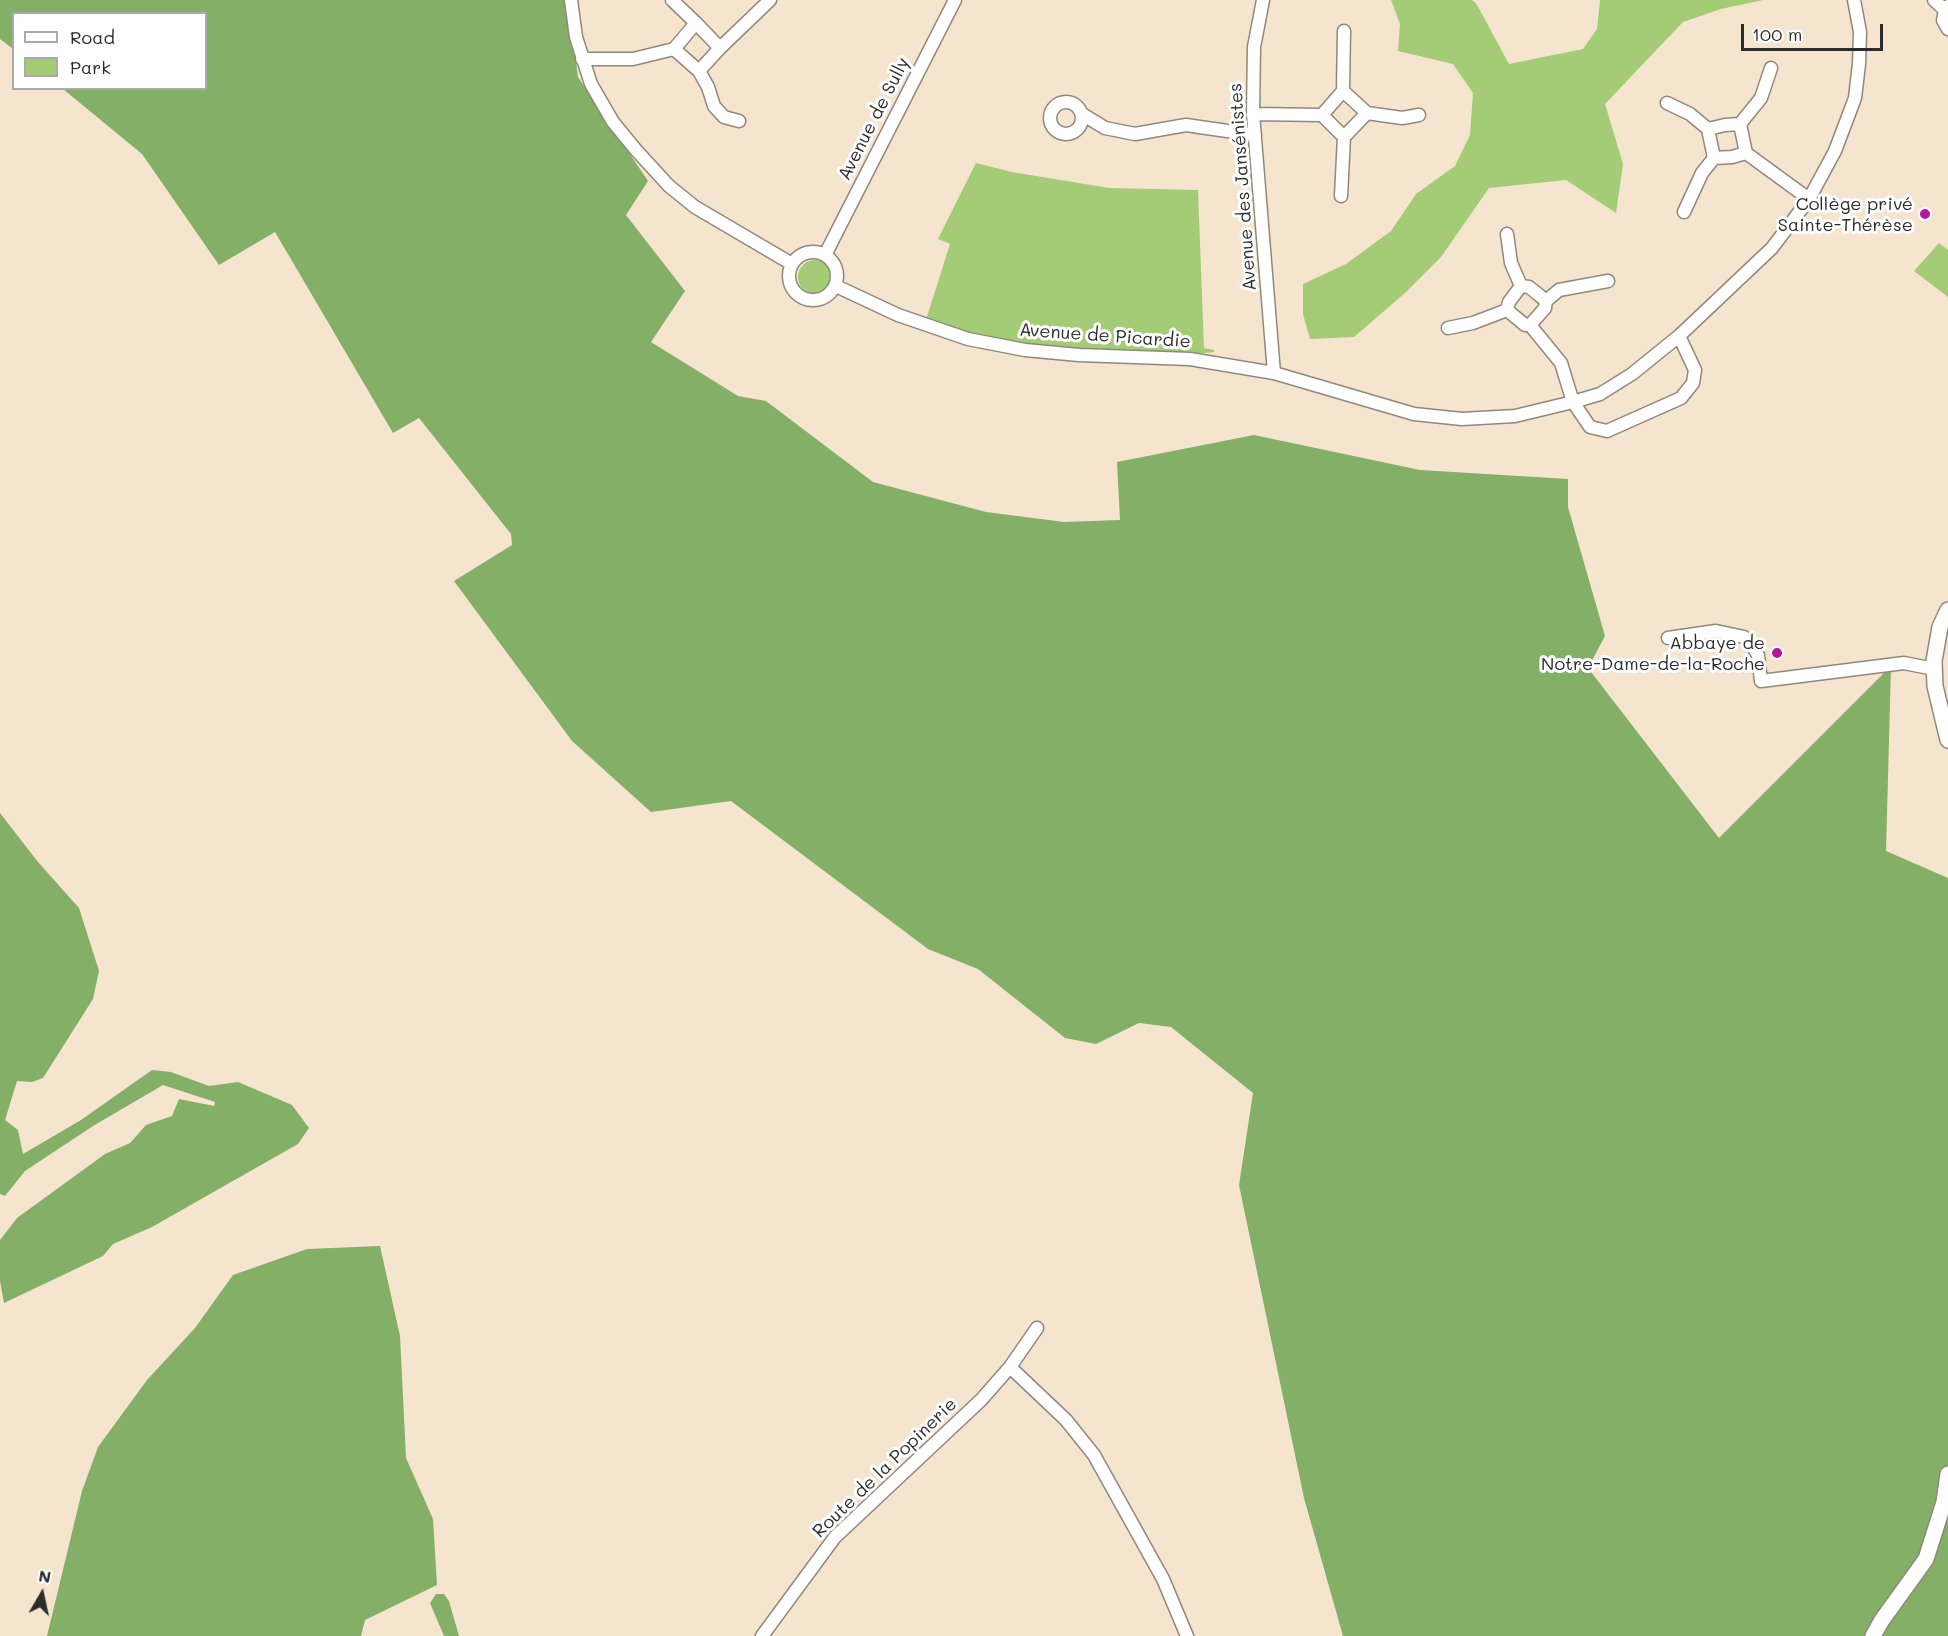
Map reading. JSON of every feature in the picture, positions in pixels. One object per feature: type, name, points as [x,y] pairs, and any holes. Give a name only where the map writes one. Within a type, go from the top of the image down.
[{"type":"street","points":[[571,0],[576,37],[582,59],[591,84],[613,122],[669,186],[702,212],[792,264]]},
{"type":"street","points":[[672,0],[720,48]]},
{"type":"street","points":[[699,71],[770,0]]},
{"type":"street","name":"Avenue de Sully","points":[[825,255],[955,0]]},
{"type":"street","name":"Avenue des Jansénistes","points":[[1263,0],[1254,47],[1253,114],[1274,373]]},
{"type":"street","name":"Avenue de Picardie","points":[[836,286],[898,315],[980,341],[1025,350],[1190,360],[1274,373],[1413,414],[1462,419],[1515,416],[1573,402],[1600,394],[1632,374],[1679,336],[1772,248],[1809,199],[1835,150],[1855,98],[1860,32],[1854,0]]},
{"type":"street","points":[[1934,0],[1947,8],[1943,20],[1948,29]]},
{"type":"street","points":[[582,59],[633,59],[674,49],[696,23]]},
{"type":"street","points":[[1322,115],[1344,91],[1344,31]]},
{"type":"street","points":[[674,49],[699,71],[708,87],[714,106],[724,117],[739,121]]},
{"type":"street","points":[[1708,129],[1740,124],[1761,98],[1771,68]]},
{"type":"street","points":[[1344,91],[1367,113],[1402,118],[1419,116]]},
{"type":"street","points":[[1667,103],[1689,114],[1708,129],[1714,158]]},
{"type":"street","points":[[1341,196],[1344,137],[1367,113]]},
{"type":"street","points":[[1082,114],[1105,128],[1135,134],[1186,125],[1255,135]]},
{"type":"street","points":[[1253,114],[1322,115],[1344,137]]},
{"type":"street","points":[[1740,124],[1746,153],[1809,199]]},
{"type":"street","points":[[1684,212],[1702,173],[1714,158],[1746,153]]},
{"type":"street","points":[[1507,234],[1510,263],[1521,286]]},
{"type":"street","points":[[811,252],[825,255],[835,265],[838,272],[836,286],[826,297],[819,300],[805,299],[798,295],[790,284],[792,264],[797,258],[811,252]]},
{"type":"street","points":[[1530,325],[1545,308],[1546,302],[1559,290],[1608,281]]},
{"type":"street","points":[[1521,286],[1529,286],[1546,302]]},
{"type":"street","points":[[1507,310],[1509,302],[1521,286]]},
{"type":"street","points":[[1507,310],[1525,325],[1530,325],[1561,363],[1573,402],[1590,427],[1607,431],[1681,398],[1693,383],[1695,370],[1679,336]]},
{"type":"street","points":[[1448,328],[1473,323],[1507,310]]},
{"type":"street","points":[[1948,610],[1938,634],[1934,669],[1937,697],[1948,740]]},
{"type":"street","points":[[1668,638],[1716,631],[1744,637],[1758,656],[1761,681],[1904,663],[1934,669]]},
{"type":"street","name":"Route de la Popinerie","points":[[762,1636],[834,1537],[981,1400],[1010,1367],[1036,1328]]},
{"type":"street","points":[[1010,1367],[1066,1420],[1094,1455],[1163,1579],[1187,1636]]},
{"type":"street","points":[[1873,1636],[1926,1559],[1944,1502],[1948,1474]]},
{"type":"green space","points":[[0,0],[568,0],[578,77],[648,181],[626,215],[685,291],[651,342],[738,396],[766,401],[873,482],[986,512],[1064,522],[1120,520],[1117,462],[1254,435],[1420,470],[1568,479],[1568,507],[1605,636],[1588,668],[1719,838],[1891,666],[1886,851],[1948,878],[1948,1636],[1343,1636],[1304,1498],[1239,1185],[1253,1093],[1171,1027],[1139,1023],[1096,1044],[1065,1038],[978,969],[928,949],[731,801],[651,812],[572,741],[454,581],[512,545],[511,534],[419,418],[393,433],[275,232],[219,265],[142,154],[64,90],[207,90],[207,12],[12,12],[12,48],[0,39]]},
{"type":"green space","points":[[1391,0],[1472,0],[1476,3],[1509,64],[1583,49],[1597,29],[1600,0],[1763,0],[1721,9],[1683,22],[1605,104],[1623,164],[1616,213],[1566,180],[1489,188],[1441,257],[1405,293],[1354,337],[1310,339],[1303,314],[1303,284],[1346,264],[1391,231],[1416,194],[1455,166],[1470,135],[1473,93],[1453,64],[1398,51],[1400,24]]},
{"type":"green space","points":[[976,163],[1012,172],[1109,188],[1198,190],[1204,348],[1214,350],[1214,352],[1185,355],[1013,345],[925,323],[950,244],[938,239]]},
{"type":"green space","points":[[1939,243],[1948,250],[1948,297],[1914,271]]},
{"type":"green space","points":[[815,260],[827,265],[832,277],[827,289],[815,294],[803,289],[798,277],[803,265]]},
{"type":"green space","points":[[0,813],[38,862],[79,908],[99,971],[93,999],[43,1078],[32,1082],[17,1081],[5,1120],[18,1130],[23,1154],[81,1120],[152,1070],[171,1072],[209,1086],[238,1082],[292,1105],[309,1128],[298,1144],[152,1227],[113,1244],[103,1256],[4,1303],[0,1281],[0,1240],[17,1218],[105,1154],[130,1143],[146,1125],[172,1116],[179,1099],[214,1106],[215,1102],[163,1085],[93,1126],[25,1171],[5,1196],[0,1194]]},
{"type":"green space","points":[[380,1246],[400,1336],[406,1458],[433,1519],[437,1585],[365,1620],[361,1636],[47,1636],[82,1491],[98,1447],[147,1380],[195,1328],[233,1275],[307,1249]]},
{"type":"green space","points":[[436,1594],[444,1594],[449,1601],[459,1636],[444,1636],[430,1603]]},
{"type":"place","name":"Collège privé Sainte-Thérèse","points":[[1925,214]]},
{"type":"place","name":"Abbaye de Notre-Dame-de-la-Roche","points":[[1777,653]]}]
